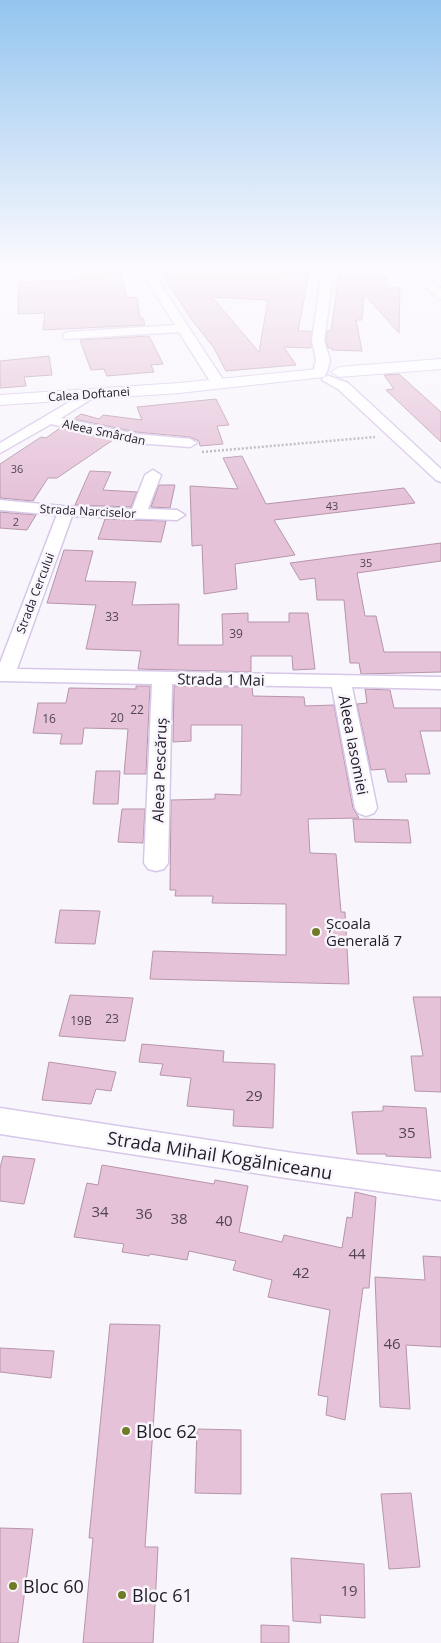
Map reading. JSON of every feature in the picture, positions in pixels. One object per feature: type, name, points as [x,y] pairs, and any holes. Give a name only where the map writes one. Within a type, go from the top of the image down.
[{"type":"main road","name":"Calea Doftanei","points":[[179,388],[219,388],[441,364]]},
{"type":"main road","name":"Calea Doftanei","points":[[0,400],[88,395],[332,375]]},
{"type":"street","points":[[194,345],[218,383]]},
{"type":"street","points":[[320,345],[332,375],[441,476]]},
{"type":"street","points":[[0,450],[88,395]]},
{"type":"street","name":"Aleea Smârdan","points":[[48,420],[124,439],[194,448]]},
{"type":"street","points":[[138,515],[153,475]]},
{"type":"street","name":"Strada Narciselor","points":[[0,505],[63,511],[177,515]]},
{"type":"street","name":"Strada Cercului","points":[[2,675],[64,517],[63,511]]},
{"type":"street","name":"Strada 1 Mai","points":[[2,675],[441,682]]},
{"type":"street","name":"Aleea Pescăruș","points":[[156,863],[162,678]]},
{"type":"street","name":"Aleea Iasomiei","points":[[341,681],[366,808]]},
{"type":"street","name":"Strada Mihail Kogălniceanu","points":[[0,1121],[293,1166],[441,1186]]},
{"type":"path","points":[[194,448],[396,435]]},
{"type":"building","points":[[82,345],[153,345],[163,364],[151,365],[154,372],[107,376],[104,369],[91,370]]},
{"type":"building","points":[[211,345],[253,345],[259,352],[260,345],[311,345],[311,348],[284,347],[296,365],[226,371]]},
{"type":"building","points":[[327,345],[361,345],[362,351],[332,350],[332,348],[328,348]]},
{"type":"building","points":[[49,356],[52,375],[24,377],[26,386],[0,388],[0,361]]},
{"type":"building","points":[[399,374],[441,412],[441,442],[386,390],[394,389],[384,375]]},
{"type":"building","points":[[216,399],[229,425],[217,426],[223,444],[200,446],[199,441],[190,437],[136,432],[74,419],[81,414],[99,419],[103,415],[142,420],[137,407]]},
{"type":"building","points":[[60,428],[113,440],[57,478],[48,478],[33,501],[0,498],[0,464],[41,437],[46,438]]},
{"type":"building","points":[[242,456],[266,504],[404,488],[415,503],[274,520],[295,555],[235,564],[237,589],[204,594],[202,545],[192,546],[190,486],[238,489],[223,458]]},
{"type":"building","points":[[90,471],[111,472],[103,490],[137,492],[131,507],[75,505]]},
{"type":"building","points":[[159,485],[175,485],[170,508],[151,507]]},
{"type":"building","points":[[0,512],[36,515],[27,530],[0,528]]},
{"type":"building","points":[[105,519],[166,521],[161,542],[98,539]]},
{"type":"building","points":[[441,543],[441,561],[357,573],[365,616],[376,616],[384,652],[441,652],[441,672],[361,674],[359,663],[350,663],[344,600],[317,600],[315,578],[300,580],[290,563]]},
{"type":"building","points":[[64,550],[93,551],[85,581],[136,582],[132,605],[179,604],[178,645],[223,645],[222,614],[248,613],[248,622],[289,622],[289,613],[308,613],[315,669],[293,670],[292,656],[251,656],[251,672],[138,669],[141,651],[86,649],[96,605],[47,603]]},
{"type":"building","points":[[136,686],[150,686],[146,774],[124,774],[128,729],[84,728],[82,744],[60,744],[62,734],[33,733],[38,703],[66,703],[69,688],[136,689]]},
{"type":"building","points":[[174,686],[252,687],[253,696],[304,697],[305,706],[334,705],[353,808],[359,818],[308,819],[310,853],[336,854],[341,912],[345,912],[349,984],[150,979],[153,951],[286,955],[286,904],[212,903],[213,896],[175,896],[176,890],[170,890],[171,800],[215,799],[215,794],[241,795],[242,725],[191,725],[191,741],[173,742]]},
{"type":"building","points":[[365,689],[390,690],[394,708],[441,708],[441,731],[420,731],[430,774],[405,774],[407,782],[388,782],[385,769],[371,770],[357,704],[367,703]]},
{"type":"building","points":[[96,771],[120,771],[118,804],[93,804]]},
{"type":"building","points":[[122,809],[145,809],[143,843],[118,842]]},
{"type":"building","points":[[353,819],[408,820],[411,843],[355,842]]},
{"type":"building","points":[[60,910],[100,911],[95,944],[55,943]]},
{"type":"building","points":[[70,995],[133,998],[125,1041],[59,1036]]},
{"type":"building","points":[[413,997],[441,997],[441,1092],[415,1091],[411,1056],[423,1056]]},
{"type":"building","points":[[142,1044],[224,1051],[223,1062],[275,1064],[273,1128],[233,1126],[234,1110],[187,1106],[191,1078],[160,1075],[163,1064],[139,1062]]},
{"type":"building","points":[[49,1062],[116,1072],[111,1091],[96,1089],[91,1104],[42,1100]]},
{"type":"building","points":[[383,1106],[426,1108],[431,1158],[386,1156],[386,1154],[357,1154],[352,1112],[383,1111]]},
{"type":"building","points":[[3,1156],[35,1159],[24,1204],[0,1201],[0,1168]]},
{"type":"building","points":[[102,1165],[214,1184],[215,1180],[248,1186],[239,1232],[282,1242],[284,1235],[342,1248],[347,1217],[352,1218],[355,1192],[376,1197],[369,1288],[363,1288],[345,1420],[326,1415],[328,1397],[318,1395],[330,1310],[268,1297],[272,1280],[233,1270],[236,1261],[189,1251],[187,1260],[122,1252],[124,1244],[74,1237],[87,1183],[98,1185]]},
{"type":"building","points":[[423,1256],[441,1257],[441,1347],[406,1345],[410,1409],[380,1407],[375,1277],[425,1280]]},
{"type":"building","name":"Bloc 62","points":[[110,1324],[160,1325],[145,1547],[158,1547],[153,1643],[83,1643],[93,1538],[89,1538]]},
{"type":"building","points":[[0,1348],[54,1351],[51,1378],[0,1372]]},
{"type":"building","points":[[197,1429],[241,1430],[241,1494],[195,1493]]},
{"type":"building","points":[[411,1493],[420,1567],[389,1569],[381,1494]]},
{"type":"building","name":"Bloc 60","points":[[0,1528],[33,1529],[18,1643],[0,1643]]},
{"type":"building","points":[[291,1558],[364,1564],[365,1618],[320,1615],[321,1623],[293,1621]]},
{"type":"building","points":[[261,1625],[289,1626],[289,1643],[261,1643]]},
{"type":"place","name":"Școala Generală 7","points":[[316,932]]},
{"type":"place","name":"Bloc 62","points":[[126,1431]]},
{"type":"place","name":"Bloc 60","points":[[13,1586]]},
{"type":"place","name":"Bloc 61","points":[[122,1595]]}]
